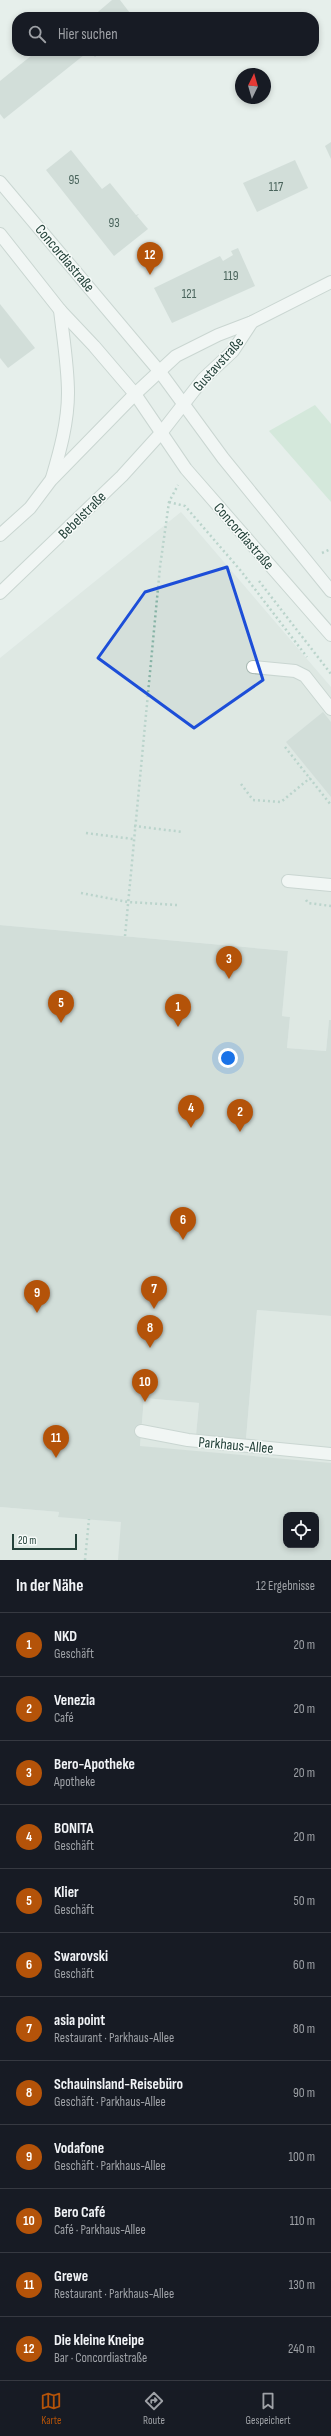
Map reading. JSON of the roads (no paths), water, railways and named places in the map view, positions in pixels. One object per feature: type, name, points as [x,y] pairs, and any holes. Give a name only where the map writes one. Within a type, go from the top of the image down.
[{"type":"street","name":"Concordiastraße","points":[[0,182],[160,372],[223,458],[331,591]]},
{"type":"street","name":"Concordiastraße","points":[[0,234],[60,310],[94,346],[135,394],[160,433],[186,468],[331,635]]},
{"type":"street","name":"Gustavstraße","points":[[160,372],[176,356],[218,335],[252,322],[331,282]]},
{"type":"street","points":[[51,480],[59,454],[67,408],[66,357],[60,310]]},
{"type":"street","name":"Gustavstraße","points":[[183,404],[203,380],[233,351],[252,322]]},
{"type":"street","points":[[0,535],[30,508],[51,480],[135,394],[160,372]]},
{"type":"street","points":[[160,433],[183,404]]},
{"type":"street","name":"Bebelstraße","points":[[0,593],[122,476],[160,433]]},
{"type":"street","points":[[253,667],[295,671],[305,676],[331,709]]},
{"type":"street","points":[[288,881],[331,885]]},
{"type":"street","name":"Parkhaus-Allee","points":[[141,1431],[188,1440],[331,1454]]},
{"type":"place","name":"Die kleine Kneipe","points":[[150,275]]},
{"type":"place","name":"Bero-Apotheke","points":[[229,979]]},
{"type":"place","name":"Klier","points":[[61,1023]]},
{"type":"place","name":"NKD","points":[[178,1027]]},
{"type":"place","name":"BONITA","points":[[191,1128]]},
{"type":"place","name":"Venezia","points":[[240,1132]]},
{"type":"place","name":"Swarovski","points":[[183,1240]]},
{"type":"place","name":"asia point","points":[[154,1309]]},
{"type":"place","name":"Vodafone","points":[[37,1313]]},
{"type":"place","name":"Schauinsland-Reisebüro","points":[[150,1348]]},
{"type":"place","name":"Bero Café","points":[[145,1402]]},
{"type":"place","name":"Grewe","points":[[56,1458]]}]
